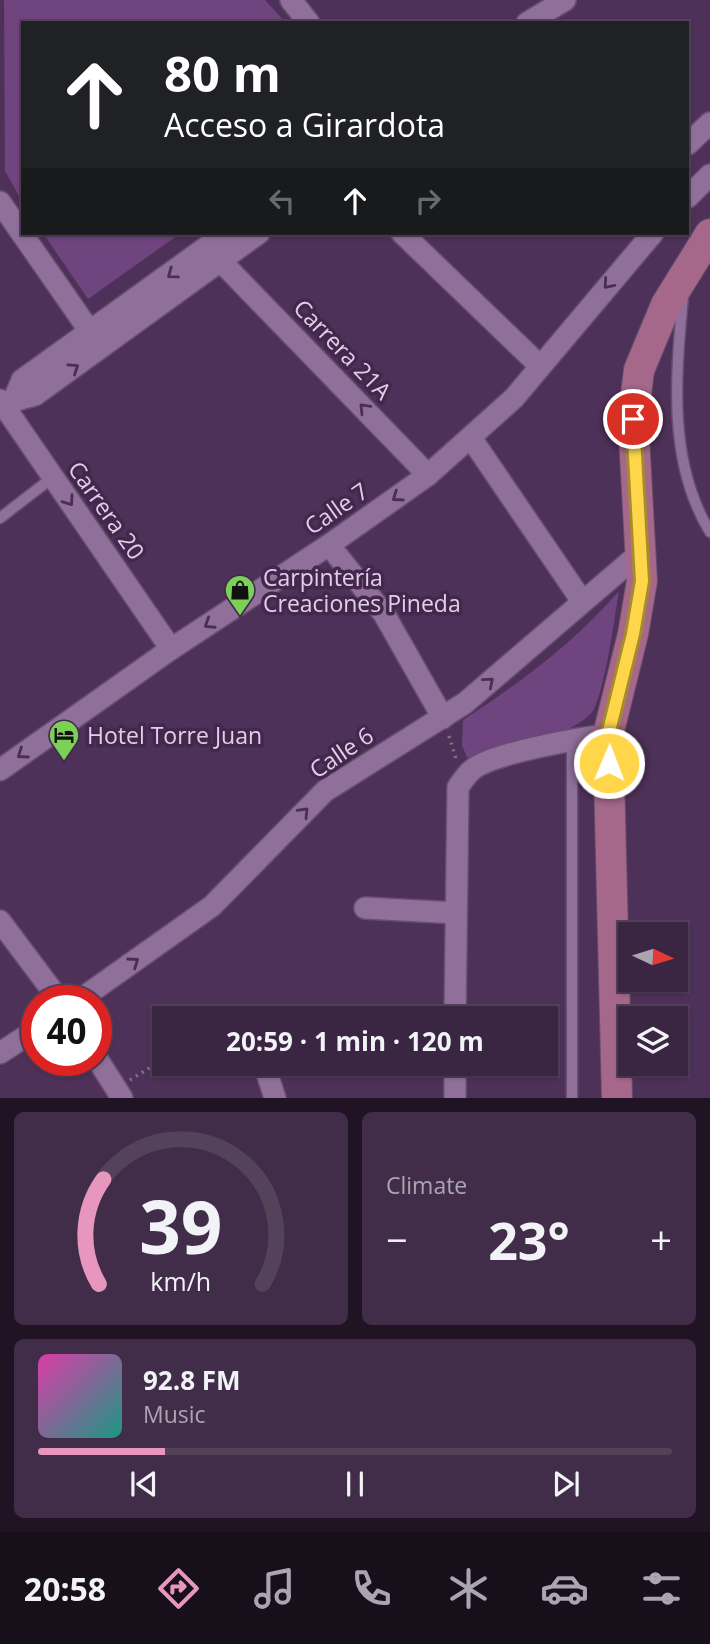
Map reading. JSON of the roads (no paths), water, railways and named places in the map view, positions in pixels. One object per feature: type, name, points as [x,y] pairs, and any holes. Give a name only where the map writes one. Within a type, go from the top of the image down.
[{"type":"street","points":[[291,0],[307,21]]},
{"type":"street","points":[[530,21],[565,0]]},
{"type":"street","points":[[689,143],[710,123]]},
{"type":"street","points":[[689,196],[710,176]]},
{"type":"street","points":[[0,202],[21,233]]},
{"type":"street","points":[[23,235],[90,333]]},
{"type":"street","points":[[6,401],[35,395],[214,254],[225,235]]},
{"type":"street","points":[[6,401],[22,380],[90,333],[214,254],[255,235]]},
{"type":"street","points":[[404,235],[539,365]]},
{"type":"street","name":"Calle 7","points":[[0,770],[171,649],[329,545],[429,475],[514,398],[539,365],[651,235]]},
{"type":"street","points":[[617,1098],[608,735],[633,634],[642,581],[633,419],[639,370],[666,305],[708,240]]},
{"type":"street","name":"Carrera 21A","points":[[214,254],[429,475]]},
{"type":"street","name":"Carrera 20","points":[[6,401],[52,478],[171,649]]},
{"type":"street","points":[[471,438],[582,601]]},
{"type":"street","name":"Calle 6","points":[[101,985],[212,906],[325,792],[465,703],[582,601],[639,542]]},
{"type":"street","points":[[329,545],[384,614],[443,718]]},
{"type":"street","points":[[455,1006],[458,787],[473,769],[572,738],[608,735]]},
{"type":"street","points":[[365,908],[456,913]]},
{"type":"street","points":[[0,921],[48,985]]},
{"type":"street","points":[[0,1053],[21,1039]]},
{"type":"street","points":[[108,1076],[119,1093]]},
{"type":"street","points":[[268,1076],[275,1098]]},
{"type":"street","points":[[455,1076],[455,1098]]},
{"type":"lane","points":[[685,276],[677,431],[686,476],[710,532]]},
{"type":"lane","points":[[0,518],[52,478]]},
{"type":"lane","points":[[572,738],[572,1098]]},
{"type":"place","name":"Carpintería Creaciones Pineda","points":[[240,617]]},
{"type":"place","name":"Hotel Torre Juan","points":[[64,762]]}]
